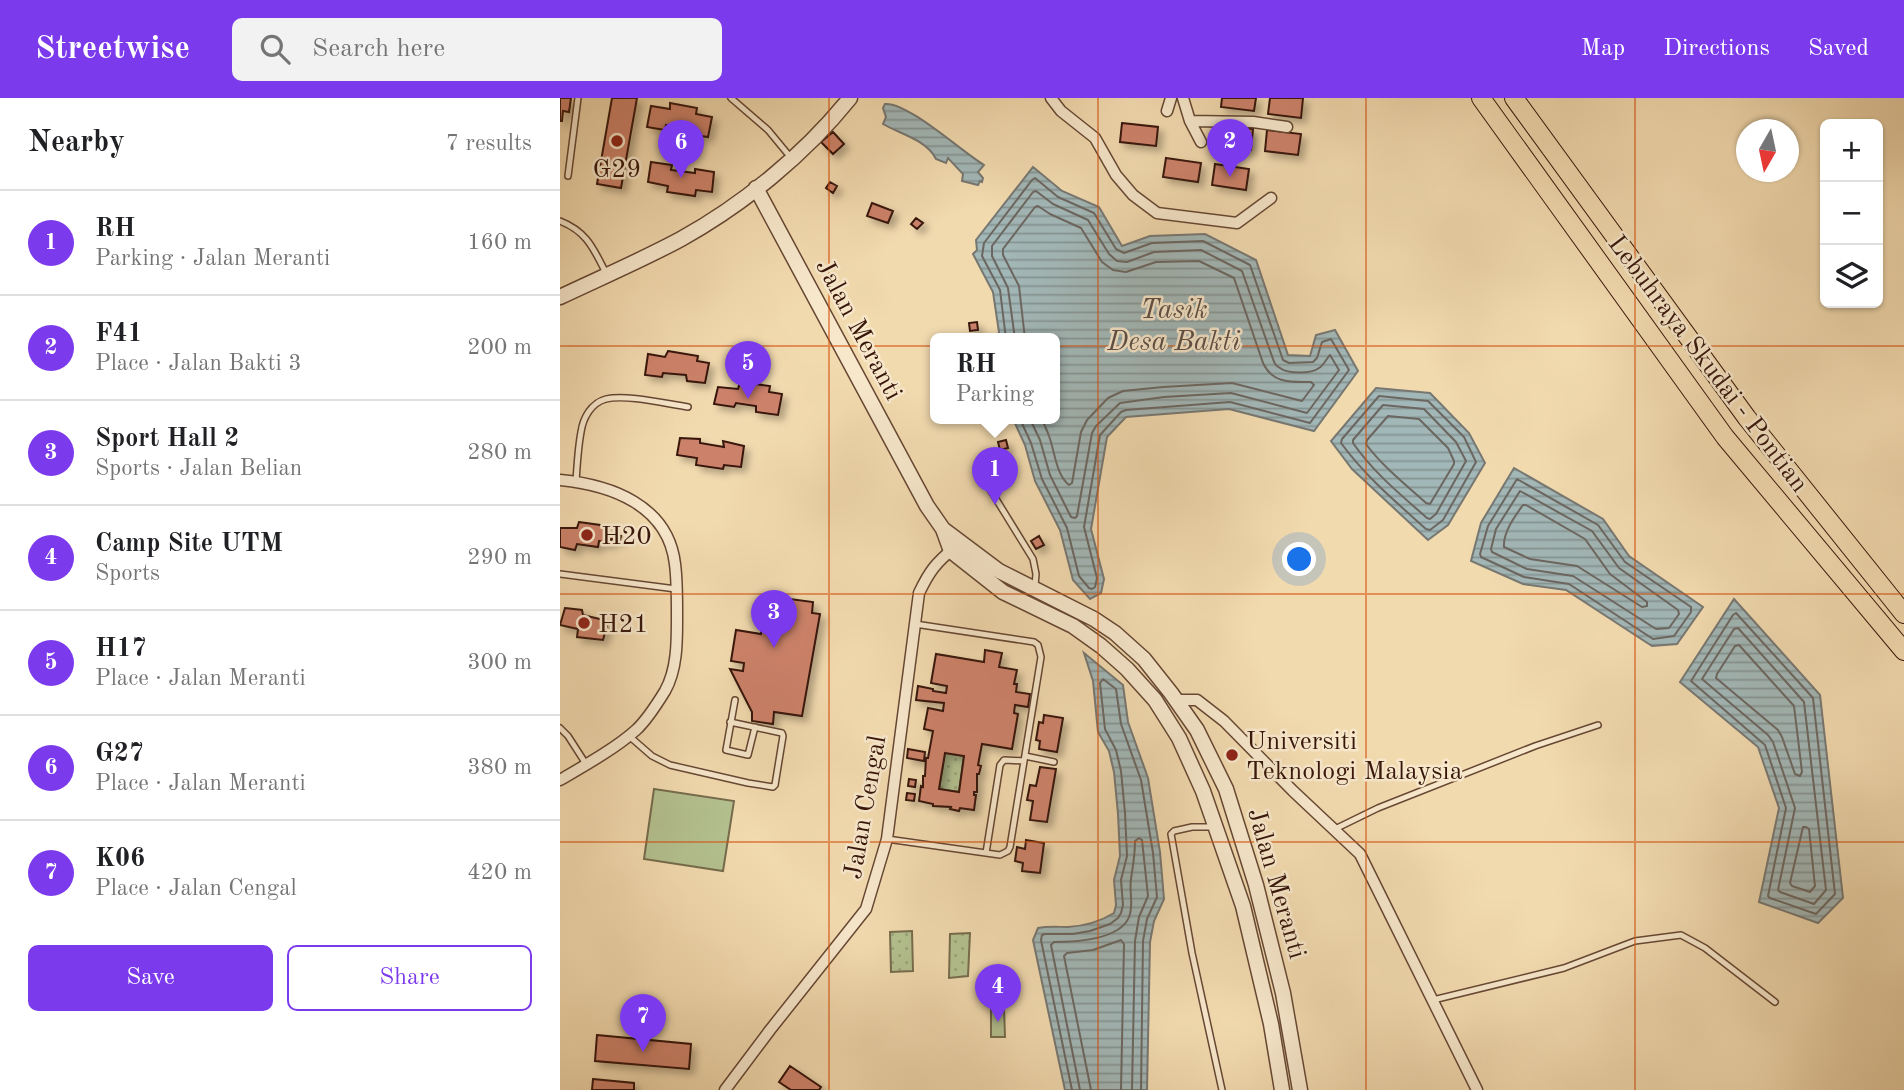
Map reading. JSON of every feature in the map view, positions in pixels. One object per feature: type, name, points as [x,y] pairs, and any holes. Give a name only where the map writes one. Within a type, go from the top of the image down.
[{"type":"highway","name":"Lebuhraya Skudai - Pontian","points":[[1481,98],[1725,437],[1904,652]]},
{"type":"highway","name":"Lebuhraya Skudai - Pontian","points":[[1514,98],[1746,418],[1904,614]]},
{"type":"street","points":[[1051,98],[1061,111],[1095,138],[1116,175],[1133,195],[1157,213],[1237,223],[1271,198]]},
{"type":"street","points":[[1167,111],[1171,98]]},
{"type":"street","points":[[1183,98],[1190,121],[1201,142]]},
{"type":"street","points":[[560,297],[681,239],[710,221],[809,145],[846,103]]},
{"type":"street","points":[[1190,121],[1253,122],[1287,127]]},
{"type":"street","name":"Jalan Meranti","points":[[756,188],[920,494],[956,546],[1003,592],[1073,626],[1101,646],[1127,669],[1155,700],[1179,738],[1203,791],[1243,906],[1271,1024],[1282,1090]]},
{"type":"street","points":[[560,480],[626,495],[645,507],[668,538],[675,562],[677,589],[677,641],[666,688],[638,729],[560,780]]},
{"type":"street","name":"Jalan Meranti","points":[[956,546],[1094,619],[1115,633],[1144,659],[1203,740],[1236,819],[1256,885],[1283,993],[1300,1090]]},
{"type":"street","name":"Jalan Cengal","points":[[725,1090],[866,909],[887,839],[919,593],[928,573],[956,546]]},
{"type":"street","points":[[1176,700],[1197,700],[1224,721],[1293,791],[1360,853],[1477,1090]]},
{"type":"lane","points":[[568,176],[578,98]]},
{"type":"lane","points":[[731,98],[768,130],[792,159]]},
{"type":"lane","points":[[560,221],[586,237],[607,275]]},
{"type":"lane","points":[[576,482],[581,430],[594,405],[606,399],[629,398],[688,407]]},
{"type":"lane","points":[[988,486],[1033,559],[1036,574],[1034,589]]},
{"type":"lane","points":[[560,574],[677,589]]},
{"type":"lane","points":[[887,839],[1000,855],[1008,851],[1041,657],[1038,645],[1034,642],[915,624]]},
{"type":"lane","points":[[735,700],[725,749],[749,754],[755,727]]},
{"type":"lane","points":[[629,736],[652,755],[670,765],[773,787],[777,783],[783,736],[779,731],[730,722]]},
{"type":"lane","points":[[1335,829],[1378,808],[1535,746],[1598,725]]},
{"type":"lane","points":[[560,728],[586,764]]},
{"type":"lane","points":[[986,853],[1000,765],[1004,761],[1024,759],[1054,762]]},
{"type":"lane","points":[[1216,827],[1192,827],[1171,834],[1192,953],[1222,1090]]},
{"type":"lane","points":[[1433,999],[1564,968],[1635,941],[1681,935],[1705,948],[1775,1002]]},
{"type":"green space","points":[[945,753],[964,756],[959,792],[939,789]]},
{"type":"green space","points":[[654,789],[734,801],[723,871],[644,859]]},
{"type":"green space","points":[[912,931],[913,971],[891,972],[890,932]]},
{"type":"green space","points":[[970,933],[968,976],[949,978],[950,934]]},
{"type":"green space","points":[[991,1008],[1004,1008],[1005,1037],[991,1037]]},
{"type":"water","points":[[885,104],[921,119],[984,165],[978,172],[983,178],[982,182],[978,185],[962,181],[963,174],[948,158],[946,163],[936,159],[920,142],[883,124],[886,117],[883,108]]},
{"type":"water","name":"Tasik Desa Bakti","points":[[1033,167],[1062,191],[1099,207],[1122,246],[1150,236],[1205,234],[1256,260],[1288,355],[1310,356],[1316,335],[1335,330],[1358,371],[1314,431],[1229,409],[1126,417],[1107,437],[1091,529],[1104,579],[1101,593],[1090,599],[1073,580],[1060,530],[1035,481],[1025,445],[1015,424],[1060,424],[1060,333],[999,333],[993,292],[973,254],[977,250],[976,240]]},
{"type":"water","points":[[1376,388],[1430,393],[1469,433],[1485,463],[1448,525],[1428,540],[1352,469],[1331,441]]},
{"type":"water","points":[[1514,468],[1603,519],[1629,556],[1703,607],[1677,644],[1652,646],[1566,590],[1523,584],[1471,561],[1481,523]]},
{"type":"water","points":[[1734,599],[1820,695],[1843,898],[1818,923],[1759,902],[1779,808],[1758,747],[1680,682]]},
{"type":"water","points":[[1084,653],[1123,685],[1128,722],[1148,778],[1160,852],[1164,899],[1154,921],[1150,942],[1147,1090],[1065,1090],[1033,940],[1038,928],[1092,923],[1114,913],[1116,905],[1114,880],[1120,856],[1114,772],[1109,751],[1098,732],[1093,681]]},
{"type":"building","points":[[560,98],[571,98],[569,112],[563,111],[562,121],[560,121]]},
{"type":"building","name":"G29","points":[[612,98],[637,98],[621,188],[597,184]]},
{"type":"building","points":[[1222,98],[1256,98],[1254,111],[1221,107]]},
{"type":"building","points":[[1270,98],[1303,98],[1301,118],[1268,114]]},
{"type":"building","points":[[670,103],[697,108],[696,114],[712,117],[708,137],[688,134],[689,129],[666,125],[665,130],[647,127],[651,106],[670,109]]},
{"type":"building","points":[[1122,123],[1158,127],[1156,146],[1120,142]]},
{"type":"building","points":[[1218,125],[1253,129],[1251,150],[1216,146]]},
{"type":"building","points":[[1267,130],[1301,134],[1298,155],[1265,151]]},
{"type":"building","points":[[833,132],[844,144],[833,154],[821,142]]},
{"type":"building","points":[[1166,158],[1201,163],[1198,182],[1163,177]]},
{"type":"building","points":[[651,162],[672,165],[671,170],[695,173],[695,169],[714,172],[712,192],[696,190],[695,196],[667,192],[668,186],[648,182]]},
{"type":"building","points":[[1215,164],[1249,169],[1246,190],[1212,185]]},
{"type":"building","points":[[830,182],[837,186],[833,193],[826,188]]},
{"type":"building","points":[[872,203],[893,211],[888,223],[867,216]]},
{"type":"building","points":[[916,218],[923,223],[917,229],[911,224]]},
{"type":"building","points":[[977,322],[978,330],[970,331],[969,323]]},
{"type":"building","points":[[668,351],[698,356],[697,361],[709,363],[705,383],[687,381],[686,375],[645,375],[648,354],[665,357]]},
{"type":"building","points":[[740,382],[770,386],[769,392],[782,394],[778,415],[756,412],[756,406],[714,404],[718,387],[738,389]]},
{"type":"building","points":[[680,438],[700,439],[700,443],[724,447],[723,441],[744,446],[741,467],[724,465],[723,469],[696,465],[697,458],[677,455]]},
{"type":"building","points":[[1006,440],[1008,448],[1000,450],[998,442]]},
{"type":"building","name":"H20","points":[[579,522],[607,526],[608,533],[621,536],[620,540],[611,539],[610,544],[599,541],[598,547],[577,544],[575,550],[560,547],[560,528],[577,528]]},
{"type":"building","points":[[1039,536],[1044,545],[1036,549],[1031,541]]},
{"type":"building","points":[[767,596],[813,602],[812,613],[820,614],[802,716],[774,712],[773,724],[752,721],[752,712],[730,669],[743,671],[744,663],[731,661],[736,630],[761,634]]},
{"type":"building","name":"H21","points":[[565,608],[582,610],[583,615],[608,621],[603,640],[577,637],[578,629],[560,625]]},
{"type":"building","points":[[985,650],[1002,653],[999,667],[1017,670],[1014,684],[1017,684],[1016,692],[1030,694],[1028,707],[1015,705],[1014,713],[1018,714],[1012,749],[982,744],[977,792],[974,792],[974,810],[960,808],[959,811],[919,801],[933,731],[924,729],[928,708],[943,711],[944,703],[916,700],[918,686],[946,693],[947,686],[931,683],[936,654],[984,662]],"holes":[[[945,753],[964,756],[959,792],[939,789]]]},
{"type":"building","points":[[1044,715],[1063,718],[1057,752],[1039,749],[1040,741],[1036,740],[1039,722],[1043,723]]},
{"type":"building","points":[[908,749],[925,752],[924,761],[907,758]]},
{"type":"building","points":[[1040,767],[1056,769],[1047,822],[1030,820],[1033,801],[1027,800],[1030,785],[1036,786]]},
{"type":"building","points":[[909,779],[916,780],[915,787],[908,786]]},
{"type":"building","points":[[907,793],[915,794],[914,801],[906,800]]},
{"type":"building","points":[[1026,840],[1044,843],[1040,873],[1022,871],[1023,863],[1015,861],[1017,847],[1025,849]]},
{"type":"building","points":[[597,1035],[691,1044],[689,1069],[595,1061]]},
{"type":"building","points":[[790,1066],[821,1087],[819,1090],[791,1090],[779,1082]]},
{"type":"building","points":[[593,1079],[634,1083],[634,1090],[592,1090]]},
{"type":"place","name":"G29","points":[[617,141]]},
{"type":"place","name":"F41","points":[[1230,177]]},
{"type":"place","name":"G27","points":[[681,178]]},
{"type":"place","name":"H17","points":[[748,399]]},
{"type":"place","name":"RH","points":[[995,505]]},
{"type":"place","name":"H20","points":[[587,535]]},
{"type":"place","name":"H21","points":[[584,623]]},
{"type":"place","name":"Sport Hall 2","points":[[774,648]]},
{"type":"place","name":"Universiti Teknologi Malaysia","points":[[1232,755]]},
{"type":"place","name":"Camp Site UTM","points":[[998,1022]]},
{"type":"place","name":"K06","points":[[643,1052]]}]
